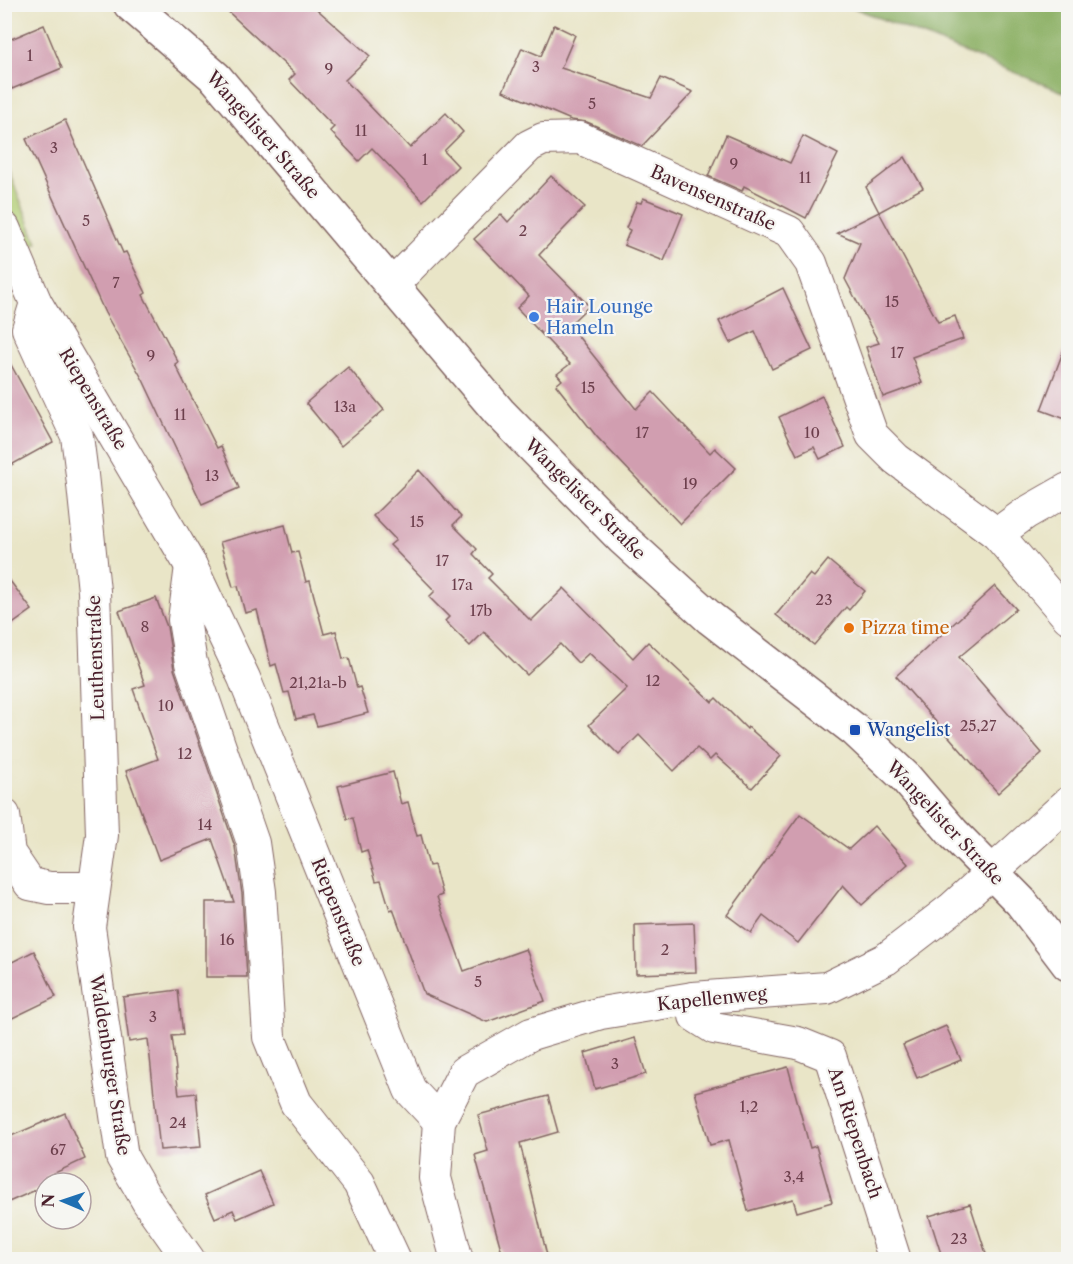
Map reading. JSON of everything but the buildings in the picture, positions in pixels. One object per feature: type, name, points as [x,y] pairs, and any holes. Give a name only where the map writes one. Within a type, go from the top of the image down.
[{"type":"main road","name":"Wangelister Straße","points":[[130,4],[216,78],[393,284],[499,412],[622,538],[710,618],[855,730],[905,777],[991,873],[1021,902],[1068,964]]},
{"type":"street","name":"Bavensenstraße","points":[[393,284],[529,146],[543,139],[580,138],[789,232],[811,263],[872,435],[896,459],[997,534],[1068,617]]},
{"type":"street","name":"Riepenstraße","points":[[4,228],[36,303],[191,566],[244,678],[410,1090],[440,1121]]},
{"type":"street","points":[[4,319],[36,303]]},
{"type":"street","name":"Leuthenstraße","points":[[36,303],[28,328],[77,436],[94,591],[102,835],[93,888]]},
{"type":"street","points":[[997,534],[1026,513],[1068,489]]},
{"type":"street","points":[[191,566],[184,620],[190,663],[253,843],[260,891],[269,1037],[296,1103],[359,1183],[395,1260]]},
{"type":"street","name":"Kapellenweg","points":[[440,1121],[464,1072],[531,1034],[601,1013],[693,999],[827,988],[886,959],[951,909],[1068,803]]},
{"type":"street","points":[[4,815],[9,853],[30,884],[50,888],[93,888]]},
{"type":"street","name":"Waldenburger Straße","points":[[93,888],[89,927],[122,1157],[148,1202],[189,1260]]},
{"type":"street","name":"Am Riepenbach","points":[[693,999],[695,1016],[714,1028],[798,1044],[830,1056],[895,1260]]},
{"type":"street","points":[[440,1121],[435,1178],[457,1260]]},
{"type":"green space","points":[[847,5],[1068,5],[1068,94]]},
{"type":"green space","points":[[4,159],[37,243],[5,255],[4,255]]},
{"type":"place","name":"Hair Lounge Hameln","points":[[534,317]]},
{"type":"place","name":"Pizza time","points":[[849,628]]},
{"type":"place","name":"Wangelist","points":[[855,730]]}]
